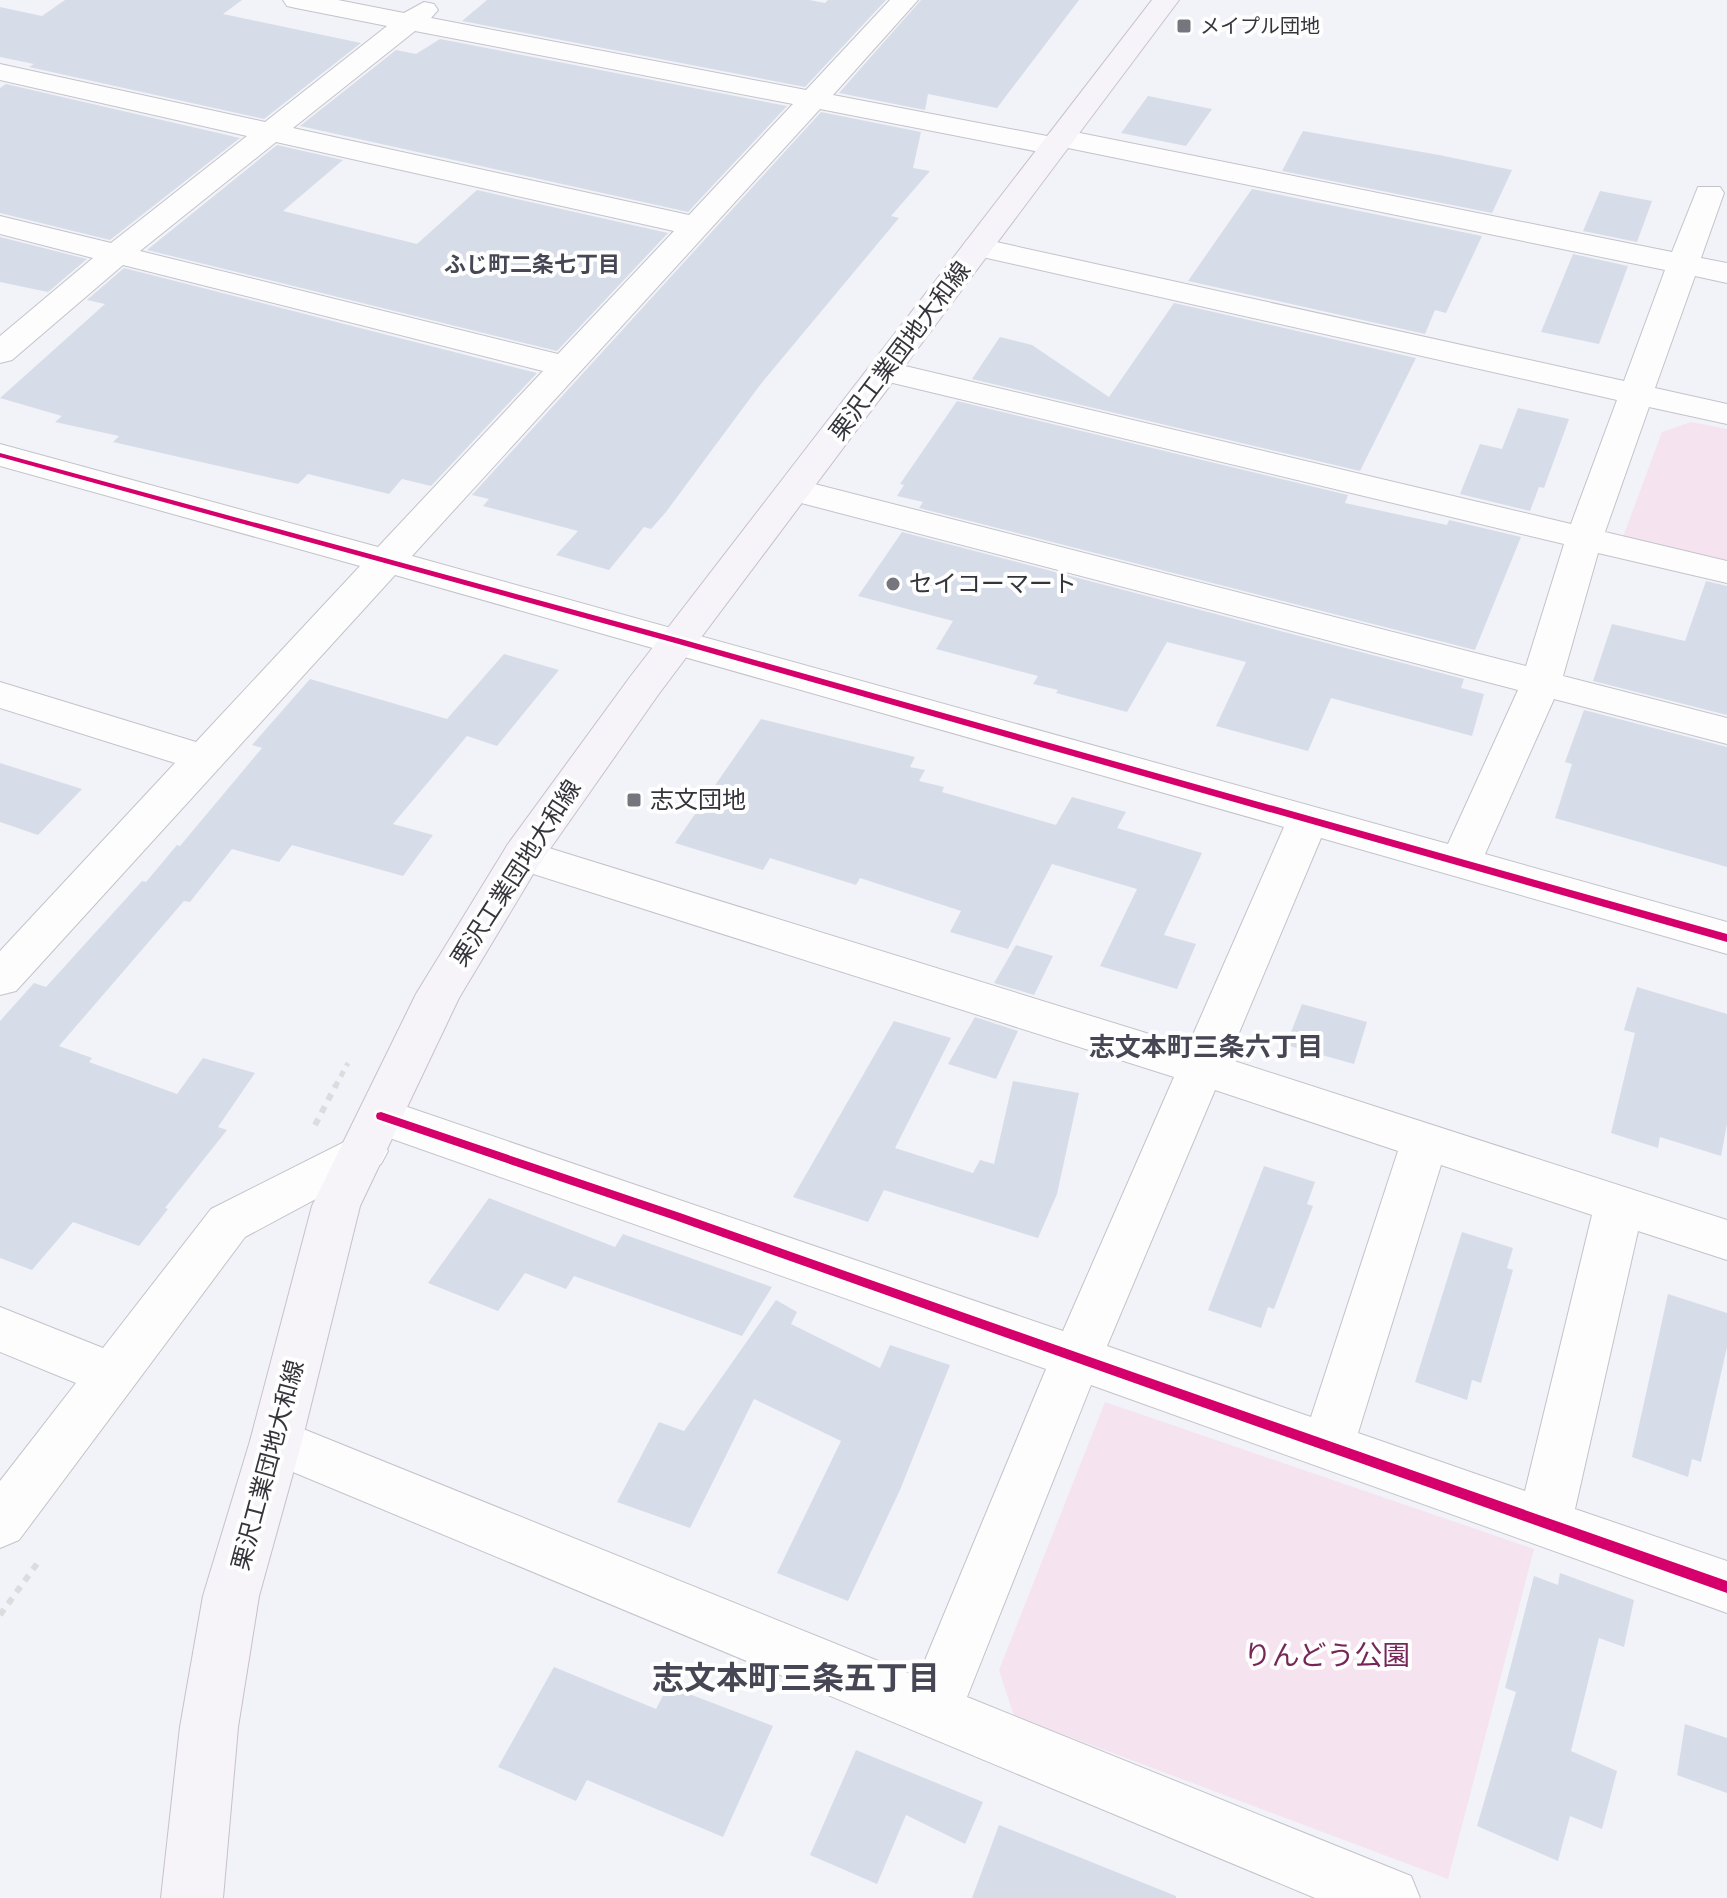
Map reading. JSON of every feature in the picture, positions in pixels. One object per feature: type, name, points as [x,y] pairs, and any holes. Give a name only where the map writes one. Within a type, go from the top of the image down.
[{"type":"main road","name":"栗沢工業団地大和線","points":[[192,1898],[209,1727],[231,1596],[276,1441],[336,1206],[438,994],[523,855],[678,641],[1166,0]]},
{"type":"street","points":[[296,0],[1058,142],[1727,273]]},
{"type":"street","points":[[0,353],[119,252],[436,0]]},
{"type":"street","points":[[3,972],[905,0]]},
{"type":"street","points":[[0,72],[695,226]]},
{"type":"street","points":[[1460,863],[1541,683],[1584,538],[1639,394],[1709,193]]},
{"type":"street","points":[[0,225],[119,252],[565,366]]},
{"type":"street","points":[[978,247],[1727,414]]},
{"type":"street","points":[[884,371],[1727,572]]},
{"type":"street","points":[[0,455],[678,641],[1727,938]]},
{"type":"street","points":[[795,490],[1727,731]]},
{"type":"street","points":[[0,695],[203,758]]},
{"type":"street","points":[[932,1711],[1077,1357],[1308,820]]},
{"type":"street","points":[[523,855],[1202,1068],[1727,1240]]},
{"type":"street","points":[[0,1523],[228,1223],[372,1134],[1077,1357],[1727,1587]]},
{"type":"street","points":[[1328,1446],[1425,1141]]},
{"type":"street","points":[[1545,1523],[1619,1205]]},
{"type":"street","points":[[0,1329],[112,1375]]},
{"type":"street","points":[[276,1441],[1389,1898]]},
{"type":"green space","points":[[1691,422],[1727,429],[1727,560],[1623,537],[1662,432]]},
{"type":"green space","name":"りんどう公園","points":[[1105,1402],[1534,1549],[1448,1879],[1014,1716],[999,1670]]},
{"type":"building","points":[[65,0],[242,0],[223,14],[361,43],[264,119],[29,67],[34,64],[0,57],[0,7],[42,16]]},
{"type":"building","points":[[487,0],[809,0],[825,3],[828,0],[886,0],[805,87],[462,21]]},
{"type":"building","points":[[921,0],[1079,0],[997,108],[928,94],[925,110],[839,93]]},
{"type":"building","points":[[440,39],[787,106],[688,212],[300,126],[396,50],[416,54]]},
{"type":"building","points":[[6,84],[240,138],[110,240],[0,213],[0,88]]},
{"type":"building","points":[[1148,96],[1212,109],[1186,146],[1121,133]]},
{"type":"building","points":[[821,112],[921,132],[913,168],[930,171],[891,216],[899,218],[760,385],[666,512],[651,529],[644,527],[609,570],[556,555],[578,531],[483,506],[489,499],[472,495]]},
{"type":"building","points":[[1303,131],[1512,170],[1492,213],[1282,171]]},
{"type":"building","points":[[277,145],[343,160],[283,211],[417,244],[477,190],[668,233],[557,351],[147,250]]},
{"type":"building","points":[[1252,189],[1482,236],[1446,313],[1435,310],[1425,334],[1188,281]]},
{"type":"building","points":[[1600,191],[1652,201],[1637,242],[1583,231]]},
{"type":"building","points":[[0,237],[87,259],[48,292],[0,282]]},
{"type":"building","points":[[1573,254],[1628,266],[1599,344],[1541,332]]},
{"type":"building","points":[[124,268],[537,373],[431,486],[402,479],[389,494],[308,474],[298,484],[113,442],[119,436],[55,422],[62,416],[0,398],[105,304],[87,300]]},
{"type":"building","points":[[1174,303],[1416,358],[1360,471],[972,379],[1000,337],[1032,345],[1109,397]]},
{"type":"building","points":[[957,401],[1348,495],[1345,503],[1447,525],[1449,520],[1521,537],[1475,650],[919,508],[923,502],[897,496],[904,485],[900,484]]},
{"type":"building","points":[[1518,408],[1569,419],[1544,488],[1539,487],[1530,511],[1460,494],[1480,444],[1502,449]]},
{"type":"building","points":[[902,532],[1464,679],[1461,688],[1484,694],[1472,736],[1331,698],[1308,751],[1216,726],[1246,662],[1167,642],[1127,712],[1056,693],[1058,690],[1033,684],[1038,676],[936,649],[953,621],[858,596]]},
{"type":"building","points":[[1706,581],[1727,586],[1727,715],[1593,681],[1612,624],[1685,641]]},
{"type":"building","points":[[504,654],[559,670],[497,746],[467,736],[393,824],[433,835],[403,876],[292,845],[279,862],[232,849],[190,902],[184,901],[59,1046],[92,1058],[89,1062],[177,1094],[203,1058],[255,1073],[218,1127],[227,1130],[139,1246],[73,1222],[32,1270],[0,1258],[0,1021],[34,983],[46,987],[142,881],[146,882],[177,845],[180,846],[262,748],[252,745],[310,679],[447,719]]},
{"type":"building","points":[[1584,710],[1727,747],[1727,867],[1555,818],[1572,764],[1565,762]]},
{"type":"building","points":[[761,719],[915,757],[910,767],[925,770],[919,781],[944,787],[942,792],[1056,825],[1072,797],[1126,812],[1117,828],[1202,853],[1164,935],[1196,944],[1177,989],[1100,966],[1137,889],[1052,864],[1008,949],[950,932],[961,911],[860,878],[856,885],[770,858],[763,870],[675,843]]},
{"type":"building","points":[[0,763],[82,789],[38,835],[0,822]]},
{"type":"building","points":[[1016,945],[1053,956],[1034,995],[994,983]]},
{"type":"building","points":[[1637,987],[1727,1014],[1727,1124],[1721,1156],[1660,1137],[1658,1148],[1611,1133],[1635,1033],[1624,1030]]},
{"type":"building","points":[[1302,1004],[1367,1022],[1354,1064],[1286,1045]]},
{"type":"building","points":[[975,1017],[1018,1031],[996,1079],[948,1064]]},
{"type":"building","points":[[894,1021],[951,1038],[895,1148],[973,1173],[980,1160],[994,1164],[1013,1081],[1079,1093],[1057,1194],[1038,1238],[884,1190],[868,1222],[793,1197]]},
{"type":"building","points":[[1264,1166],[1315,1182],[1307,1204],[1313,1206],[1274,1309],[1268,1307],[1261,1328],[1208,1310]]},
{"type":"building","points":[[489,1198],[615,1247],[623,1234],[772,1287],[742,1336],[574,1276],[566,1289],[525,1273],[498,1311],[428,1283]]},
{"type":"building","points":[[1462,1232],[1513,1248],[1507,1268],[1513,1270],[1481,1383],[1472,1380],[1467,1400],[1415,1382]]},
{"type":"building","points":[[1668,1294],[1727,1313],[1727,1347],[1701,1462],[1692,1459],[1688,1477],[1632,1457]]},
{"type":"building","points":[[776,1300],[797,1312],[791,1324],[880,1368],[890,1345],[950,1365],[900,1490],[848,1601],[777,1573],[841,1441],[754,1399],[690,1528],[617,1502],[659,1422],[684,1431]]},
{"type":"building","points":[[1560,1573],[1634,1600],[1624,1647],[1599,1638],[1571,1751],[1617,1771],[1602,1829],[1570,1816],[1558,1861],[1477,1826],[1516,1692],[1505,1688],[1534,1576],[1558,1585]]},
{"type":"building","points":[[554,1667],[656,1709],[668,1686],[773,1726],[723,1837],[587,1780],[576,1801],[498,1767]]},
{"type":"building","points":[[1685,1724],[1727,1738],[1727,1793],[1677,1775]]},
{"type":"building","points":[[856,1750],[983,1802],[965,1844],[906,1815],[877,1884],[810,1855]]},
{"type":"building","points":[[999,1825],[1176,1896],[1176,1898],[972,1898]]},
{"type":"cycle path","points":[[0,455],[678,641],[1727,938]]},
{"type":"cycle path","points":[[381,1116],[676,1216],[1727,1587]]},
{"type":"place","name":"メイプル団地","points":[[1184,26]]},
{"type":"place","name":"セイコーマート","points":[[893,584]]},
{"type":"place","name":"志文団地","points":[[634,800]]},
{"type":"district","name":"ふじ町二条七丁目","points":[[532,264]]},
{"type":"district","name":"志文本町三条六丁目","points":[[1206,1047]]},
{"type":"district","name":"志文本町三条五丁目","points":[[796,1678]]}]
